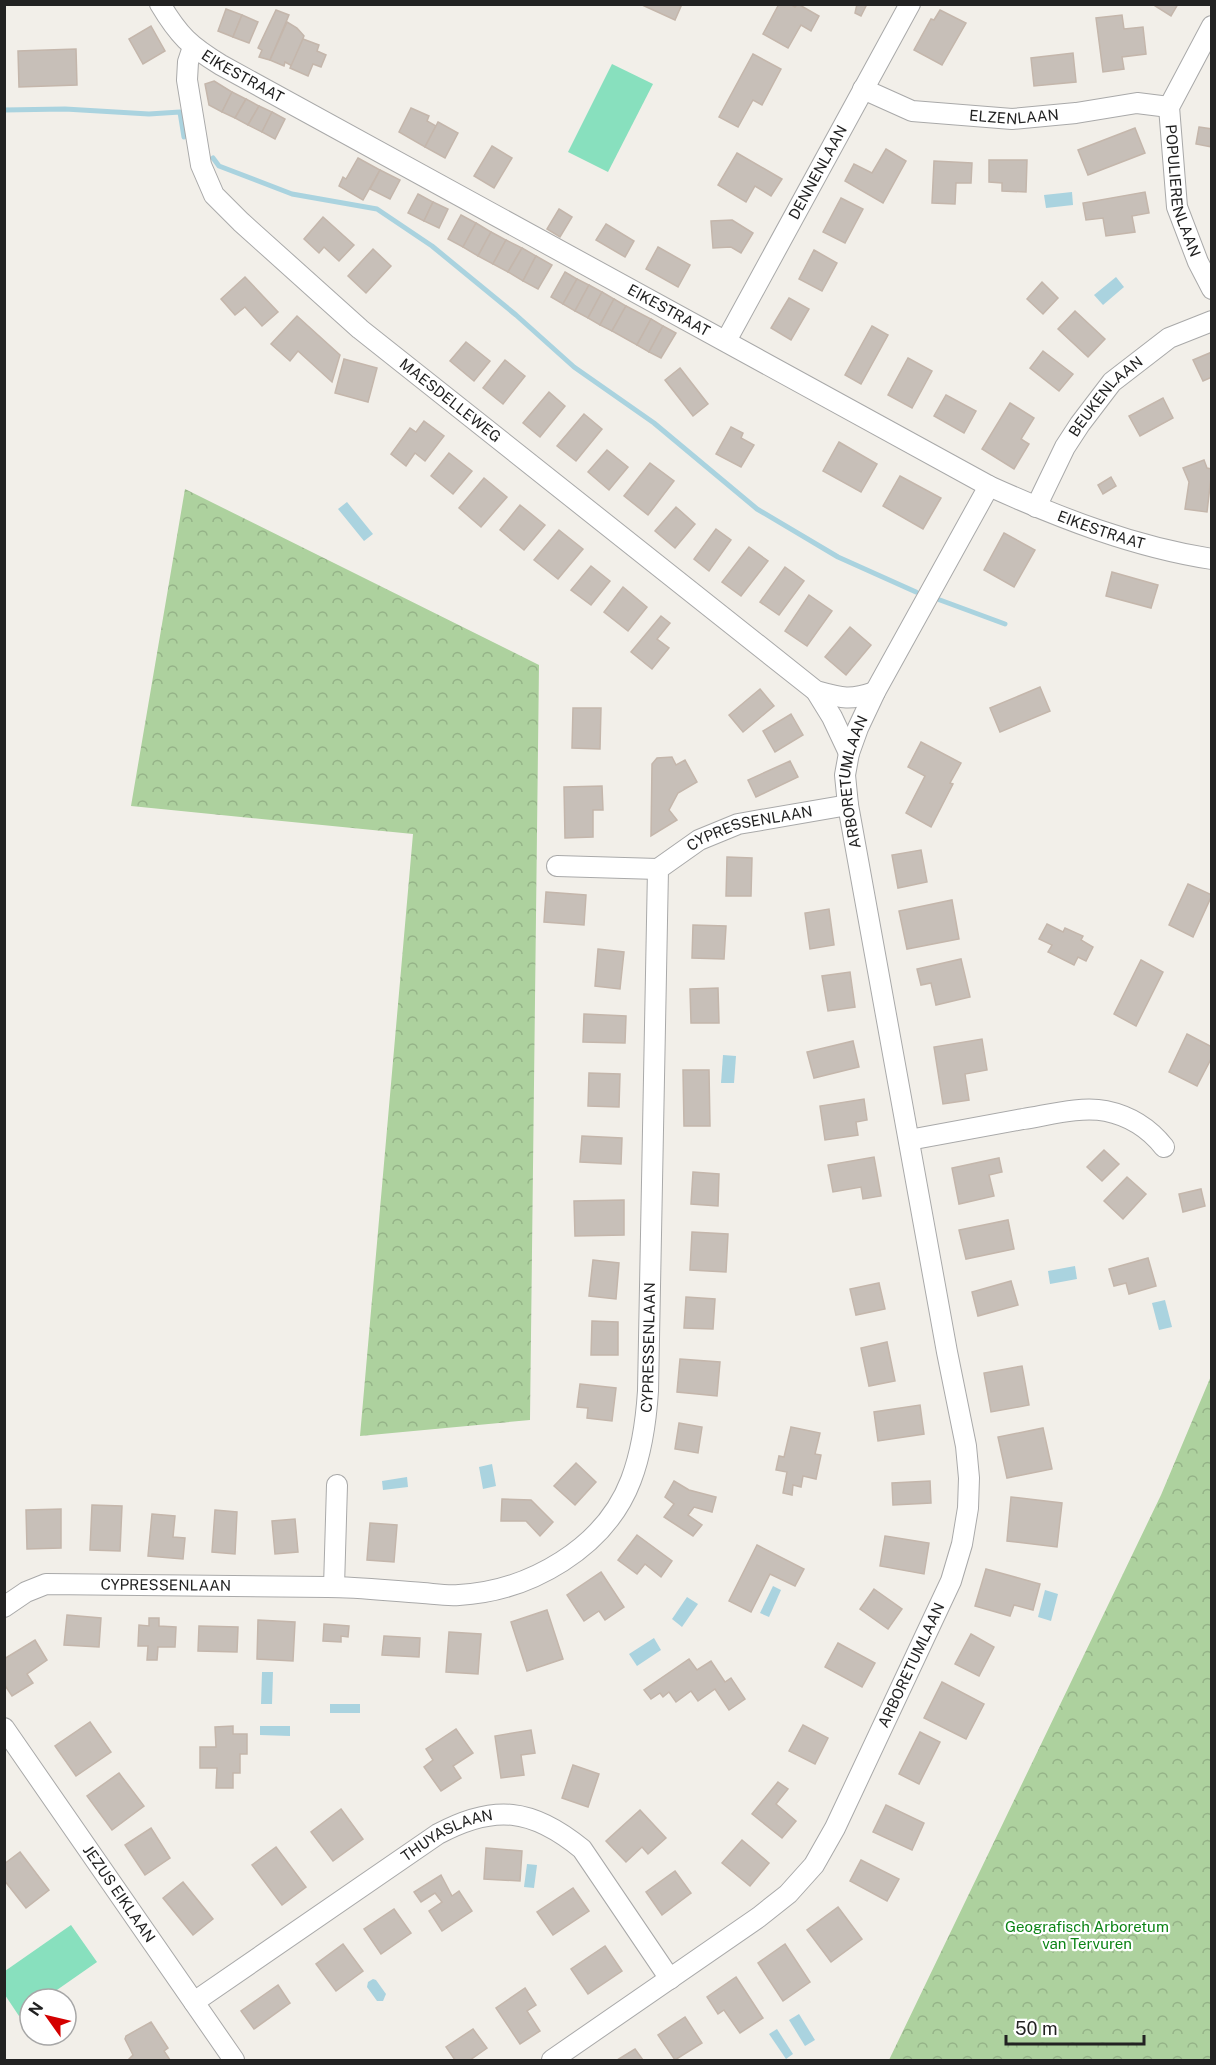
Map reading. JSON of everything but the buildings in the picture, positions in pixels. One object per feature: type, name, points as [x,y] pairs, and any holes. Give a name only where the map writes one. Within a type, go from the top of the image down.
[{"type":"street","name":"EIKESTRAAT","points":[[160,4],[172,25],[193,47],[337,130],[511,222],[989,486],[1036,507],[1139,543],[1212,559]]},
{"type":"street","name":"DENNENLAAN","points":[[726,341],[910,4]]},
{"type":"street","name":"POPULIERENLAAN","points":[[1212,27],[1169,107],[1177,207],[1198,262],[1212,290]]},
{"type":"street","name":"MAESDELLEWEG","points":[[193,47],[188,62],[187,80],[201,165],[214,195],[360,329],[816,691],[832,717],[849,753]]},
{"type":"street","name":"ELZENLAAN","points":[[863,89],[912,111],[1012,118],[1077,113],[1137,103],[1169,107]]},
{"type":"street","name":"BEUKENLAAN","points":[[1036,507],[1065,447],[1112,382],[1169,338],[1212,321]]},
{"type":"street","name":"ARBORETUMLAAN","points":[[559,2059],[759,1917],[788,1894],[814,1864],[835,1828],[951,1581],[962,1544],[968,1508],[969,1478],[966,1446],[848,805],[845,776],[849,753],[875,692],[989,486]]},
{"type":"street","name":"MAESDELLEWEG","points":[[816,691],[839,698],[856,699],[875,692]]},
{"type":"street","name":"CYPRESSENLAAN","points":[[4,1606],[26,1592],[46,1584],[334,1587],[458,1595],[492,1591],[524,1582],[557,1566],[588,1542],[614,1511],[631,1481],[645,1432],[648,1391],[658,869],[699,840],[738,824],[848,805]]},
{"type":"street","points":[[557,866],[658,869]]},
{"type":"street","points":[[909,1140],[1058,1113],[1105,1111],[1143,1125],[1164,1147]]},
{"type":"street","points":[[334,1587],[337,1485]]},
{"type":"street","name":"JEZUS EIKLAAN","points":[[4,1728],[234,2061]]},
{"type":"street","name":"THUYASLAAN","points":[[194,2002],[438,1834],[461,1821],[488,1814],[516,1815],[540,1822],[562,1833],[582,1850],[670,1979]]},
{"type":"green space","points":[[612,64],[653,84],[608,172],[568,152]]},
{"type":"green space","points":[[185,489],[539,665],[530,1420],[360,1436],[413,834],[131,806]]},
{"type":"green space","name":"Geografisch Arboretum van Tervuren","points":[[1211,1376],[1211,2060],[889,2060],[1161,1495]]},
{"type":"green space","points":[[71,1925],[97,1962],[61,1987],[18,1987],[18,2014],[5,1995],[5,1971]]},
{"type":"water","points":[[1072,192],[1073,205],[1046,208],[1044,195]]},
{"type":"water","points":[[1116,277],[1124,287],[1103,305],[1094,295]]},
{"type":"water","points":[[347,502],[373,534],[364,541],[338,509]]},
{"type":"water","points":[[723,1055],[736,1056],[734,1083],[721,1083]]},
{"type":"water","points":[[1075,1266],[1077,1279],[1050,1284],[1048,1271]]},
{"type":"water","points":[[1165,1300],[1172,1327],[1159,1330],[1152,1303]]},
{"type":"water","points":[[492,1464],[496,1486],[483,1489],[479,1467]]},
{"type":"water","points":[[407,1477],[408,1487],[383,1490],[382,1481]]},
{"type":"water","points":[[773,1586],[781,1590],[769,1617],[760,1613]]},
{"type":"water","points":[[1045,1590],[1058,1594],[1051,1621],[1038,1617]]},
{"type":"water","points":[[687,1597],[698,1604],[682,1627],[672,1619]]},
{"type":"water","points":[[654,1638],[661,1650],[637,1666],[629,1654]]},
{"type":"water","points":[[262,1672],[273,1672],[272,1704],[261,1704]]},
{"type":"water","points":[[330,1704],[360,1704],[360,1713],[330,1713]]},
{"type":"water","points":[[260,1726],[290,1726],[290,1736],[260,1735]]},
{"type":"water","points":[[527,1864],[537,1865],[534,1888],[524,1887]]},
{"type":"water","points":[[373,1979],[386,1994],[383,2001],[377,2001],[367,1987],[368,1982]]},
{"type":"water","points":[[799,2014],[815,2040],[805,2046],[789,2020]]},
{"type":"water","points":[[777,2029],[793,2054],[786,2059],[769,2034]]},
{"type":"waterway","points":[[4,110],[65,109],[149,114],[180,112],[184,137]]},
{"type":"waterway","points":[[213,158],[219,166],[292,194],[377,209],[432,246],[516,315],[574,367],[654,423],[757,509],[838,557],[916,592]]},
{"type":"waterway","points":[[940,600],[1005,624]]}]
